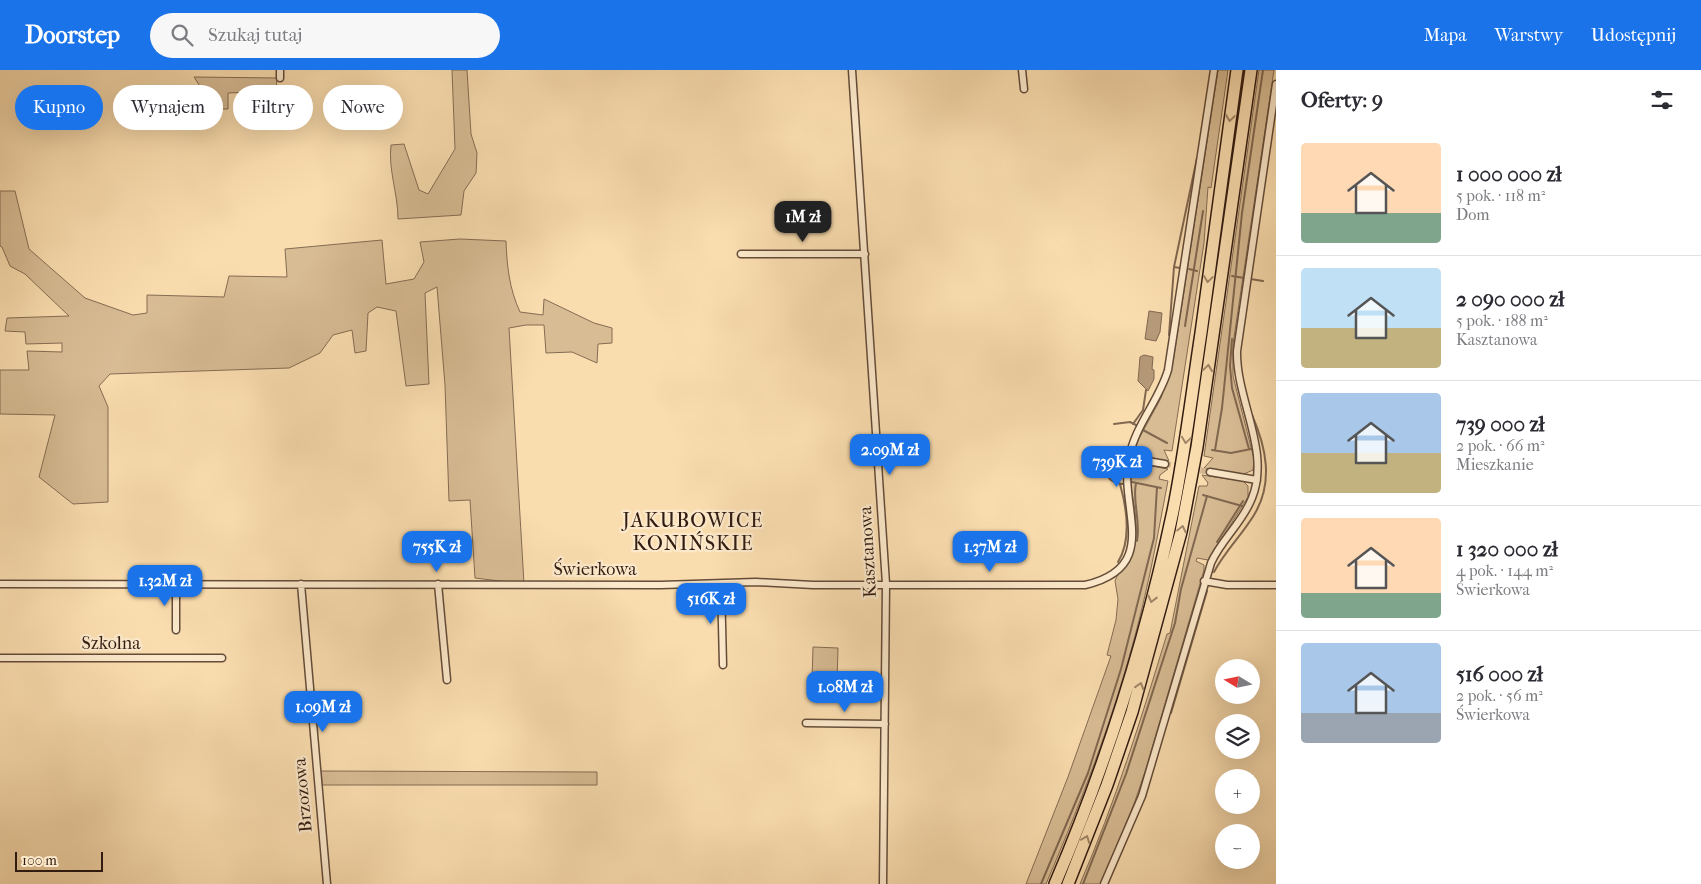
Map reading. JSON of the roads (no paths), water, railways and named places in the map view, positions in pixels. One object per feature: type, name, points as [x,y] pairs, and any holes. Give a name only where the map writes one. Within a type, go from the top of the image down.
[{"type":"highway","points":[[1055,884],[1096,782],[1119,712],[1146,621],[1169,529],[1185,445],[1236,70]]},
{"type":"highway","points":[[1068,884],[1107,785],[1132,712],[1154,637],[1181,532],[1197,447],[1251,70]]},
{"type":"street","points":[[280,70],[280,78]]},
{"type":"street","name":"Kasztanowa","points":[[852,70],[886,584],[883,884]]},
{"type":"street","points":[[1022,70],[1024,89]]},
{"type":"street","points":[[1165,464],[1129,458],[1135,436],[1159,396],[1168,370],[1214,70]]},
{"type":"street","points":[[1104,884],[1142,796],[1204,580],[1218,549],[1250,504],[1257,480],[1256,450],[1238,379],[1237,351],[1276,84]]},
{"type":"street","points":[[741,254],[865,254]]},
{"type":"street","name":"Świerkowa","points":[[0,584],[1072,585],[1098,582],[1110,576],[1126,558],[1133,540],[1127,476],[1129,458]]},
{"type":"street","points":[[1210,472],[1257,480]]},
{"type":"street","points":[[1204,580],[1227,585],[1276,585]]},
{"type":"street","points":[[176,584],[176,630]]},
{"type":"street","name":"Brzozowa","points":[[301,584],[327,884]]},
{"type":"street","points":[[438,584],[447,680]]},
{"type":"street","points":[[720,584],[723,665]]},
{"type":"street","name":"Szkolna","points":[[0,658],[222,658]]},
{"type":"street","points":[[806,723],[884,724]]},
{"type":"waterway","points":[[1215,450],[1222,408],[1242,213],[1263,70]]},
{"type":"waterway","points":[[1169,335],[1174,267],[1197,158]]},
{"type":"waterway","points":[[1185,326],[1203,211]]},
{"type":"waterway","points":[[1174,267],[1180,268]]},
{"type":"waterway","points":[[1189,269],[1197,271]]},
{"type":"waterway","points":[[1232,276],[1263,281]]},
{"type":"waterway","points":[[1232,339],[1230,366],[1232,388],[1249,449]]},
{"type":"waterway","points":[[1133,424],[1143,410],[1146,390]]},
{"type":"waterway","points":[[1214,572],[1254,515],[1264,490],[1266,477],[1264,452],[1252,415]]},
{"type":"waterway","points":[[1114,424],[1130,422],[1136,425]]},
{"type":"waterway","points":[[1143,430],[1167,443]]},
{"type":"waterway","points":[[1212,450],[1231,453],[1251,449]]},
{"type":"waterway","points":[[1102,455],[1106,474],[1112,481],[1123,484]]},
{"type":"waterway","points":[[1132,482],[1161,488]]},
{"type":"waterway","points":[[1136,483],[1137,541]]},
{"type":"waterway","points":[[1118,562],[1127,534],[1125,503],[1120,484]]},
{"type":"waterway","points":[[1041,884],[1088,773],[1121,669],[1154,538],[1157,487]]},
{"type":"waterway","points":[[1203,495],[1242,506]]},
{"type":"waterway","points":[[1083,884],[1126,774],[1175,623],[1181,589],[1207,496]]},
{"type":"waterway","points":[[1217,542],[1243,501]]},
{"type":"waterway","points":[[1171,713],[1207,591]]},
{"type":"tunnel","points":[[1165,464],[1210,472]]},
{"type":"district","name":"JAKUBOWICE KONIŃSKIE","points":[[693,532]]}]
